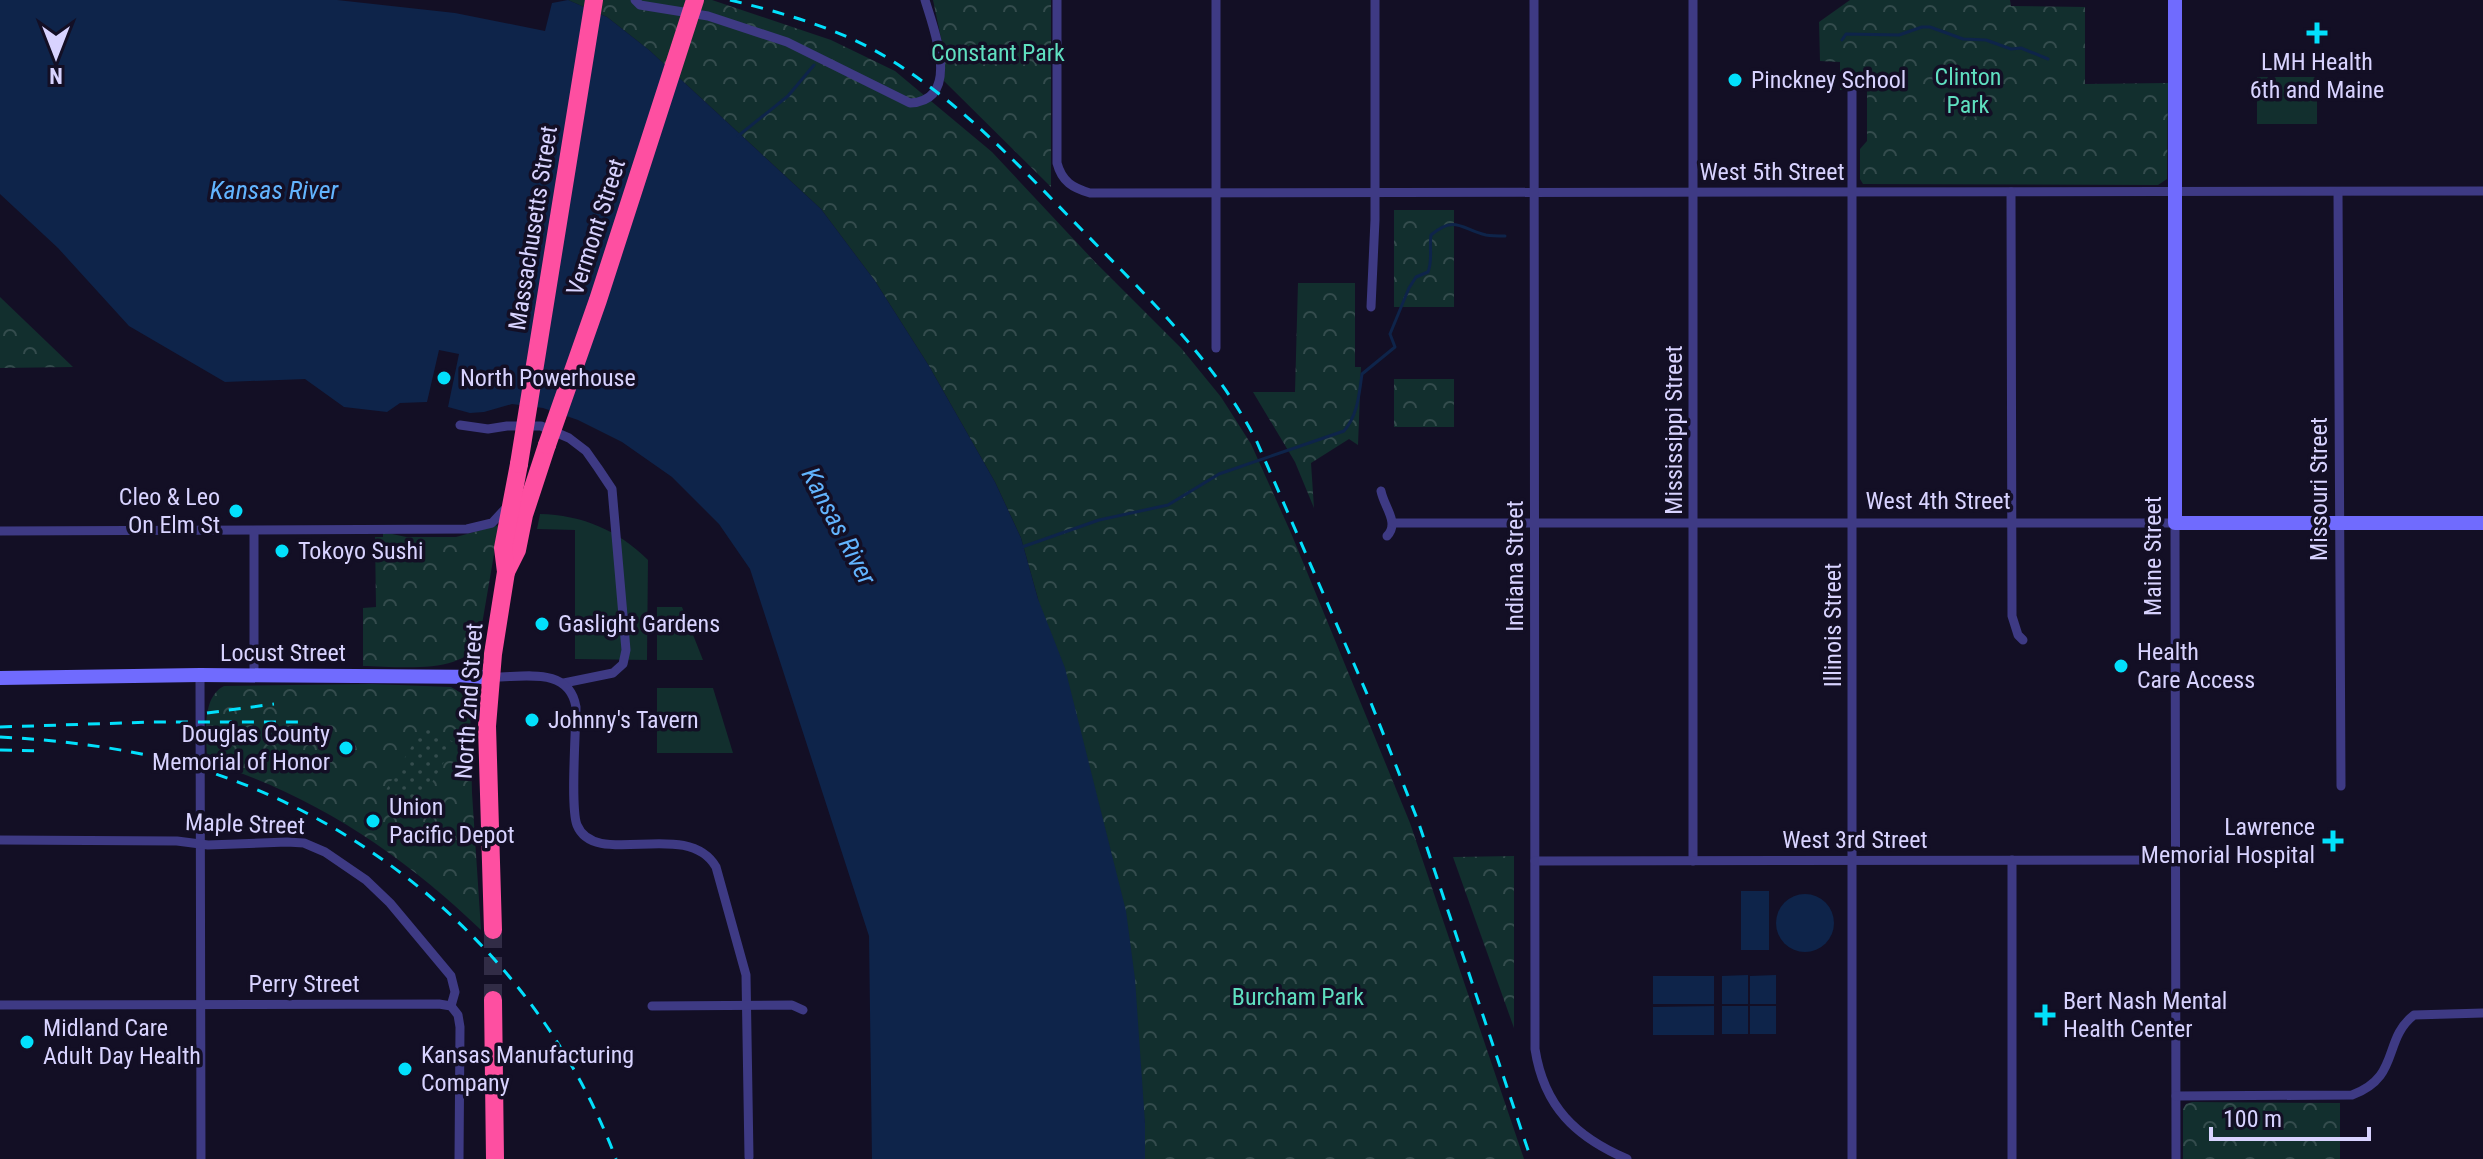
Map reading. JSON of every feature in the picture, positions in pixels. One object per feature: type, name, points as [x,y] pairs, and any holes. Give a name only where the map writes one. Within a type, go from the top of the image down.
[{"type":"highway","name":"Massachusetts Street","points":[[519,464],[594,0]]},
{"type":"highway","name":"Vermont Street","points":[[540,468],[695,0]]},
{"type":"highway","name":"North 2nd Street","points":[[493,930],[486,757],[490,677],[506,572],[503,548],[519,464]]},
{"type":"highway","name":"North 2nd Street","points":[[506,572],[517,550],[524,515],[540,468]]},
{"type":"highway","points":[[493,1000],[495,1159]]},
{"type":"street","points":[[635,0],[640,5],[708,16],[787,42],[910,103],[924,101],[940,83],[938,42],[925,0]]},
{"type":"street","name":"West 5th Street","points":[[1057,0],[1057,163],[1064,180],[1078,190],[1090,193],[2483,191]]},
{"type":"street","points":[[1216,0],[1216,348]]},
{"type":"street","points":[[1371,307],[1375,194],[1375,0]]},
{"type":"street","name":"Indiana Street","points":[[1534,0],[1535,1049],[1537,1065],[1546,1087],[1568,1124],[1600,1146],[1627,1159]]},
{"type":"street","name":"Mississippi Street","points":[[1693,0],[1693,861]]},
{"type":"street","name":"Maine Street","points":[[2175,0],[2176,1159]]},
{"type":"street","name":"Illinois Street","points":[[1852,91],[1852,1159]]},
{"type":"street","points":[[2011,192],[2012,616],[2018,635],[2023,640]]},
{"type":"street","name":"Missouri Street","points":[[2338,192],[2341,786]]},
{"type":"street","points":[[460,425],[488,429],[541,426],[569,438],[586,451],[612,489],[626,650],[623,664],[613,673],[564,683],[571,691],[576,707],[575,817],[583,834],[600,843],[684,845],[701,850],[716,867],[745,964],[749,1157]]},
{"type":"street","points":[[1381,491],[1393,523],[1392,531],[1387,536]]},
{"type":"street","points":[[0,531],[379,531],[483,527],[501,515],[514,492]]},
{"type":"street","name":"West 4th Street","points":[[1393,523],[2483,523]]},
{"type":"street","points":[[254,531],[254,675]]},
{"type":"street","points":[[200,675],[201,1159]]},
{"type":"street","name":"Locust Street","points":[[0,678],[200,675],[553,677],[564,683]]},
{"type":"street","name":"Maple Street","points":[[0,840],[177,841],[199,844],[295,842],[315,847],[338,860],[380,893],[451,976],[455,992],[451,1006]]},
{"type":"street","points":[[2012,860],[2012,1159]]},
{"type":"street","name":"West 3rd Street","points":[[1535,861],[2176,860]]},
{"type":"street","name":"Perry Street","points":[[0,1005],[451,1006]]},
{"type":"street","points":[[652,1006],[792,1005],[803,1010]]},
{"type":"street","points":[[451,1006],[456,1009],[460,1027],[459,1159]]},
{"type":"street","points":[[2176,1096],[2352,1095],[2371,1086],[2385,1072],[2396,1039],[2406,1021],[2414,1015],[2483,1013]]},
{"type":"green space","name":"Burcham Park","points":[[568,0],[712,0],[831,40],[895,71],[992,152],[1181,348],[1221,397],[1251,444],[1291,533],[1410,823],[1524,1159],[1145,1159],[1145,1123],[1038,599],[1021,538],[995,482],[929,366],[875,281],[821,209],[649,50],[607,17]]},
{"type":"green space","name":"Constant Park","points":[[933,0],[1051,0],[1051,187],[944,81],[945,57]]},
{"type":"green space","name":"Clinton Park","points":[[1850,0],[2010,0],[2011,6],[2085,7],[2085,84],[2168,83],[2167,179],[2158,185],[1863,184],[1860,179],[1860,149],[1867,141],[1867,90],[1840,90],[1840,62],[1820,61],[1819,22]]},
{"type":"green space","points":[[2257,77],[2317,77],[2317,124],[2257,124]]},
{"type":"green space","points":[[1394,210],[1454,210],[1454,307],[1394,307]]},
{"type":"green space","points":[[1298,283],[1355,283],[1355,367],[1361,367],[1358,445],[1349,439],[1311,463],[1314,508],[1295,462],[1253,392],[1295,392]]},
{"type":"green space","points":[[0,297],[73,367],[0,368]]},
{"type":"green space","points":[[1394,379],[1454,379],[1454,427],[1394,427]]},
{"type":"green space","points":[[540,514],[570,517],[598,526],[624,540],[648,560],[647,660],[575,659],[575,530],[537,529]]},
{"type":"green space","points":[[499,525],[480,636],[473,649],[447,664],[363,666],[363,608],[376,607],[375,537],[383,537],[383,532],[406,537],[456,537]]},
{"type":"green space","points":[[657,607],[682,607],[703,660],[657,660]]},
{"type":"green space","points":[[372,684],[451,687],[463,694],[470,705],[481,930],[421,877],[354,830],[283,790],[207,762],[208,709],[216,692],[224,686]]},
{"type":"green space","points":[[657,688],[713,688],[733,753],[657,753]]},
{"type":"green space","points":[[424,725],[455,743],[417,808],[386,790]]},
{"type":"green space","points":[[1514,856],[1514,1028],[1453,857]]},
{"type":"green space","points":[[2192,1102],[2340,1103],[2340,1159],[2183,1159],[2183,1109]]},
{"type":"water","name":"Kansas River","points":[[0,0],[337,0],[455,13],[545,31],[552,3],[568,0],[607,17],[649,50],[821,209],[875,281],[929,366],[995,482],[1021,538],[1038,599],[1065,668],[1126,911],[1135,979],[1145,1159],[872,1159],[869,936],[750,569],[719,524],[672,477],[622,442],[578,420],[543,408],[512,404],[470,413],[448,407],[459,354],[439,350],[427,402],[400,403],[387,412],[344,407],[305,379],[225,382],[129,326],[58,248],[0,194]]},
{"type":"water","points":[[1741,891],[1769,891],[1769,950],[1741,950]]},
{"type":"water","points":[[1805,894],[1826,902],[1834,923],[1826,944],[1805,952],[1784,944],[1776,923],[1784,902]]},
{"type":"water","points":[[1748,975],[1748,1004],[1722,1004],[1722,976]]},
{"type":"water","points":[[1776,975],[1776,1004],[1750,1004],[1750,976]]},
{"type":"water","points":[[1653,976],[1714,976],[1714,1004],[1653,1004]]},
{"type":"water","points":[[1714,1006],[1714,1035],[1653,1035],[1653,1007]]},
{"type":"water","points":[[1722,1006],[1748,1006],[1748,1034],[1722,1034]]},
{"type":"water","points":[[1750,1006],[1776,1006],[1776,1034],[1750,1034]]},
{"type":"waterway","points":[[1842,40],[1846,34],[1899,35],[1930,27],[1963,39],[1986,40],[2011,49],[2021,48],[2048,59]]},
{"type":"waterway","points":[[738,136],[788,96],[814,65]]},
{"type":"waterway","points":[[1022,547],[1099,520],[1168,505],[1219,474],[1344,431],[1355,411],[1362,374],[1395,347],[1390,334],[1409,288],[1416,277],[1428,272],[1431,235],[1453,224],[1486,235],[1505,236]]},
{"type":"tunnel","points":[[493,930],[493,1000]]},
{"type":"railway","points":[[730,0],[794,17],[856,41],[894,62],[946,99],[1017,164],[1132,281],[1221,384],[1257,442],[1371,703],[1418,821],[1531,1159]]},
{"type":"railway","points":[[207,713],[274,704]]},
{"type":"railway","points":[[0,727],[152,722],[305,722]]},
{"type":"railway","points":[[0,737],[87,745],[173,761],[246,785],[316,818],[382,859],[442,907],[496,962],[544,1022],[584,1088],[616,1159]]},
{"type":"railway","points":[[0,750],[40,751]]},
{"type":"place","name":"LMH Health 6th and Maine","points":[[2317,33]]},
{"type":"place","name":"Pinckney School","points":[[1735,80]]},
{"type":"place","name":"North Powerhouse","points":[[444,378]]},
{"type":"place","name":"Cleo & Leo On Elm St","points":[[236,511]]},
{"type":"place","name":"Tokoyo Sushi","points":[[282,551]]},
{"type":"place","name":"Gaslight Gardens","points":[[542,624]]},
{"type":"place","name":"Health Care Access","points":[[2121,666]]},
{"type":"place","name":"Johnny's Tavern","points":[[532,720]]},
{"type":"place","name":"Douglas County Memorial of Honor","points":[[346,748]]},
{"type":"place","name":"Union Pacific Depot","points":[[373,821]]},
{"type":"place","name":"Lawrence Memorial Hospital","points":[[2333,841]]},
{"type":"place","name":"Bert Nash Mental Health Center","points":[[2045,1015]]},
{"type":"place","name":"Midland Care Adult Day Health","points":[[27,1042]]},
{"type":"place","name":"Kansas Manufacturing Company","points":[[405,1069]]}]
